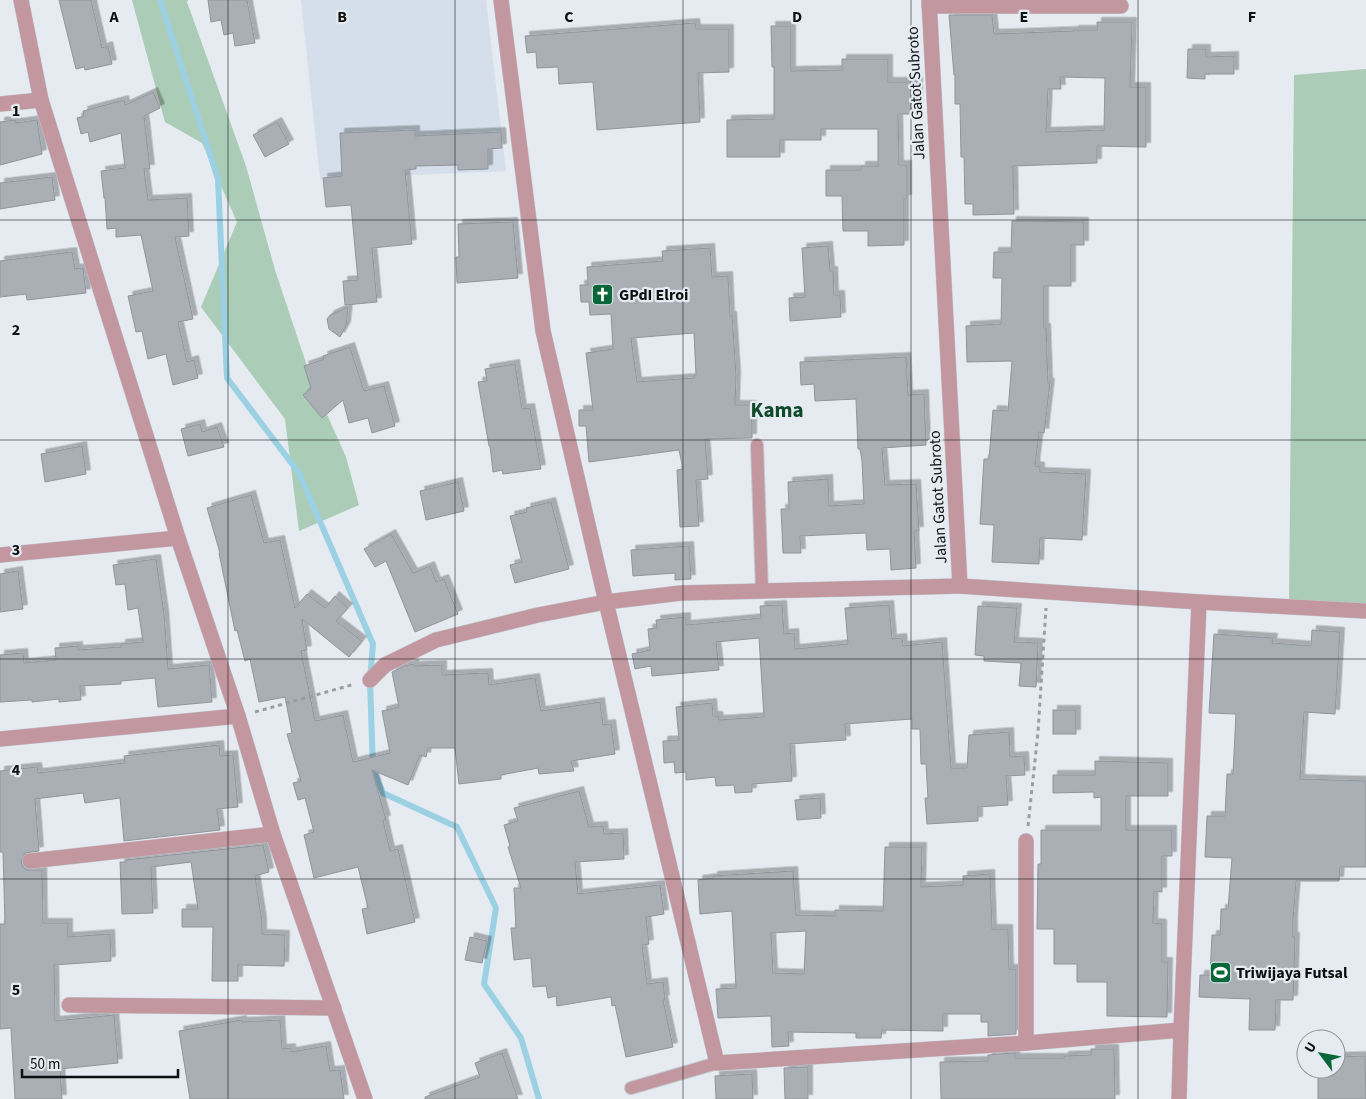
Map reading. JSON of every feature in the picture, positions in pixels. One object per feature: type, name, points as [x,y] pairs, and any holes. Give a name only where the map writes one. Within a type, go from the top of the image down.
[{"type":"street","points":[[21,0],[41,100],[178,538],[238,716],[273,834],[365,1099]]},
{"type":"street","points":[[501,0],[543,331],[717,1062],[1026,1043],[1181,1030]]},
{"type":"street","points":[[929,3],[1120,6]]},
{"type":"street","name":"Jalan Gatot Subroto","points":[[929,3],[960,586]]},
{"type":"street","points":[[0,104],[41,100]]},
{"type":"street","points":[[0,555],[178,538]]},
{"type":"street","points":[[370,680],[385,664],[436,640],[538,615],[606,602],[681,593],[960,586],[1366,612]]},
{"type":"street","points":[[1180,1099],[1181,1030],[1199,602]]},
{"type":"street","points":[[0,739],[238,716]]},
{"type":"street","points":[[30,861],[273,834]]},
{"type":"street","points":[[1026,841],[1026,1043]]},
{"type":"street","points":[[69,1005],[334,1008]]},
{"type":"lane","points":[[757,445],[762,591]]},
{"type":"lane","points":[[631,1088],[717,1062]]},
{"type":"path","points":[[1026,841],[1038,732],[1047,592]]},
{"type":"path","points":[[238,716],[370,680]]},
{"type":"shaded area","points":[[301,0],[486,0],[506,171],[320,179]]},
{"type":"green space","points":[[132,0],[188,0],[187,2],[246,166],[275,270],[312,381],[346,457],[359,505],[299,531],[285,419],[201,307],[237,222],[202,143],[165,122]]},
{"type":"green space","points":[[1366,69],[1366,611],[1289,606],[1294,75]]},
{"type":"building","points":[[59,0],[91,0],[102,48],[108,46],[112,64],[85,70],[84,67],[76,69]]},
{"type":"building","points":[[208,0],[247,0],[255,43],[235,46],[233,33],[224,35],[221,20],[211,22]]},
{"type":"building","points":[[949,15],[992,15],[994,34],[1097,30],[1097,22],[1132,22],[1130,87],[1146,87],[1146,147],[1097,146],[1097,163],[1013,166],[1014,214],[973,215],[973,204],[965,204],[964,157],[961,157],[960,104],[955,104]],"holes":[[[1060,77],[1105,78],[1104,130],[1046,132],[1048,89],[1061,89]]]},
{"type":"building","points":[[695,23],[696,29],[729,29],[729,72],[698,73],[700,122],[597,130],[593,82],[559,84],[558,67],[537,68],[536,52],[527,53],[525,36]]},
{"type":"building","points":[[771,26],[791,26],[791,71],[842,70],[842,59],[888,59],[888,82],[918,82],[918,114],[898,114],[899,165],[907,165],[907,199],[904,199],[904,245],[868,246],[868,231],[843,231],[842,196],[826,196],[826,170],[861,170],[861,166],[878,166],[878,129],[821,129],[821,140],[780,140],[780,157],[727,157],[727,120],[774,119],[774,67],[772,67]]},
{"type":"building","points":[[1188,49],[1206,49],[1206,57],[1234,56],[1234,74],[1205,74],[1205,79],[1187,78]]},
{"type":"building","points":[[153,92],[160,108],[144,116],[150,169],[144,169],[148,200],[187,198],[189,236],[175,237],[193,319],[178,322],[187,362],[194,360],[198,378],[173,385],[166,354],[148,359],[142,331],[136,332],[128,296],[153,291],[141,235],[116,237],[116,228],[107,229],[101,171],[125,168],[121,133],[90,142],[88,132],[81,134],[77,118],[84,116],[83,111],[124,100],[125,105]]},
{"type":"building","points":[[16,120],[16,123],[37,120],[42,154],[0,165],[0,122]]},
{"type":"building","points":[[277,122],[289,144],[265,157],[253,135]]},
{"type":"building","points":[[415,130],[415,136],[501,132],[502,148],[488,149],[488,169],[458,170],[458,165],[416,166],[416,169],[405,170],[412,244],[372,248],[377,302],[345,305],[343,281],[358,280],[351,205],[326,207],[323,178],[342,176],[340,133]]},
{"type":"building","points":[[52,177],[55,200],[0,209],[0,183]]},
{"type":"building","points":[[1012,221],[1084,222],[1084,245],[1071,245],[1071,286],[1044,286],[1044,328],[1046,328],[1048,383],[1050,383],[1044,433],[1039,432],[1035,466],[1040,467],[1040,472],[1086,474],[1082,540],[1040,538],[1039,564],[992,562],[994,525],[980,524],[984,459],[989,459],[993,410],[1008,411],[1012,361],[967,362],[966,326],[1001,324],[1002,278],[993,278],[994,252],[1011,252]]},
{"type":"building","points":[[513,222],[518,278],[457,283],[456,257],[459,257],[458,224]]},
{"type":"building","points":[[828,246],[830,271],[833,271],[834,295],[840,295],[841,317],[790,321],[789,298],[805,297],[802,248]]},
{"type":"building","points":[[710,248],[712,277],[728,276],[736,376],[735,405],[752,405],[752,438],[705,439],[708,479],[696,480],[699,526],[680,527],[677,470],[683,469],[679,450],[589,462],[586,426],[579,426],[579,410],[593,410],[586,353],[613,349],[611,314],[590,315],[589,302],[581,302],[580,285],[588,285],[587,267],[663,261],[662,251]],"holes":[[[694,333],[696,375],[694,375],[694,378],[637,382],[631,338]]]},
{"type":"building","points":[[72,252],[75,269],[83,268],[86,293],[27,300],[26,294],[0,297],[0,261]]},
{"type":"building","points":[[348,307],[346,326],[340,337],[329,329],[327,319],[330,315]]},
{"type":"building","points":[[350,347],[364,391],[384,386],[395,426],[372,433],[368,418],[349,423],[343,400],[322,418],[303,395],[311,388],[304,366],[324,359],[323,356]]},
{"type":"building","points":[[906,357],[908,395],[924,394],[926,445],[882,448],[885,485],[916,484],[919,531],[914,531],[916,568],[891,570],[890,549],[867,550],[866,533],[800,536],[801,553],[783,553],[781,509],[789,509],[788,482],[828,479],[829,506],[864,504],[862,461],[860,449],[858,449],[856,399],[815,401],[814,384],[801,385],[800,362]]},
{"type":"building","points":[[515,364],[522,409],[530,408],[541,469],[503,474],[502,470],[493,472],[478,382],[487,381],[485,369]]},
{"type":"building","points":[[200,424],[202,432],[217,427],[224,447],[188,456],[181,429]]},
{"type":"building","points":[[82,446],[86,474],[45,482],[41,454]]},
{"type":"building","points":[[458,482],[464,511],[426,520],[420,491]]},
{"type":"building","points":[[251,495],[264,543],[280,540],[295,608],[307,594],[325,608],[335,596],[348,608],[336,621],[362,641],[349,657],[302,619],[307,650],[301,651],[315,721],[343,715],[353,762],[390,753],[382,711],[399,707],[392,672],[404,666],[414,664],[414,666],[442,665],[442,675],[488,673],[489,685],[535,678],[541,711],[600,702],[603,725],[611,724],[615,754],[571,761],[574,771],[539,774],[538,768],[501,775],[501,779],[459,784],[455,748],[428,748],[426,757],[420,755],[408,785],[372,770],[386,820],[383,820],[390,851],[398,849],[415,922],[367,934],[362,909],[368,908],[358,867],[314,878],[304,835],[314,832],[305,798],[298,800],[293,783],[301,781],[287,734],[292,733],[285,697],[259,702],[250,659],[245,661],[237,630],[235,631],[220,553],[207,508]]},
{"type":"building","points":[[551,502],[569,569],[515,583],[510,565],[522,562],[510,516],[527,512],[526,508]]},
{"type":"building","points":[[391,534],[413,573],[430,566],[436,582],[444,579],[458,614],[415,632],[386,561],[375,567],[364,549]]},
{"type":"building","points":[[689,546],[691,579],[675,580],[675,573],[633,576],[631,550]]},
{"type":"building","points":[[156,559],[164,614],[168,669],[209,665],[212,702],[158,707],[155,678],[121,681],[121,684],[80,686],[81,700],[59,702],[59,699],[32,702],[32,700],[0,702],[0,655],[23,653],[24,663],[56,660],[55,648],[78,646],[78,650],[121,647],[121,644],[143,642],[138,608],[128,610],[125,584],[116,585],[113,565]]},
{"type":"building","points":[[18,571],[23,609],[0,612],[0,574]]},
{"type":"building","points":[[782,605],[784,634],[794,633],[795,649],[848,644],[845,608],[889,605],[892,639],[902,638],[903,646],[942,642],[951,768],[967,768],[969,735],[1009,732],[1010,757],[1024,756],[1025,775],[1006,776],[1008,805],[978,807],[978,821],[927,824],[925,798],[928,798],[926,764],[921,764],[920,729],[912,729],[912,719],[845,724],[846,740],[790,744],[792,781],[752,784],[752,792],[735,793],[734,785],[716,786],[715,777],[686,780],[686,772],[675,773],[674,762],[664,763],[663,741],[679,740],[676,707],[712,703],[713,716],[718,716],[719,720],[764,717],[759,638],[716,642],[719,670],[652,676],[651,666],[635,669],[632,654],[650,650],[648,629],[657,628],[656,620],[686,617],[686,625],[761,618],[760,606]]},
{"type":"building","points":[[978,606],[1017,608],[1014,642],[1038,643],[1036,687],[1019,686],[1021,663],[984,661],[984,656],[975,655]]},
{"type":"building","points":[[1312,630],[1340,632],[1335,714],[1304,712],[1300,779],[1366,781],[1366,867],[1340,867],[1339,881],[1296,881],[1293,919],[1293,937],[1295,937],[1293,1000],[1276,1000],[1275,1030],[1249,1030],[1250,999],[1199,997],[1200,975],[1210,975],[1212,935],[1220,935],[1221,909],[1228,909],[1232,858],[1205,857],[1207,816],[1225,816],[1227,774],[1233,774],[1236,714],[1209,713],[1214,634],[1273,638],[1272,643],[1311,646]]},
{"type":"building","points":[[1053,710],[1076,710],[1076,734],[1053,734]]},
{"type":"building","points":[[219,745],[220,756],[233,755],[238,807],[217,809],[220,830],[124,841],[120,798],[85,803],[83,793],[35,799],[39,851],[25,853],[21,862],[27,870],[42,870],[43,923],[68,923],[68,937],[110,934],[111,961],[54,965],[55,1021],[114,1015],[118,1063],[60,1069],[62,1099],[15,1099],[11,1028],[0,1029],[0,924],[5,924],[3,852],[0,852],[0,771],[37,767],[38,773],[125,763],[124,756]]},
{"type":"building","points":[[1095,761],[1168,763],[1168,796],[1126,796],[1126,830],[1172,830],[1172,856],[1162,856],[1162,892],[1154,891],[1153,923],[1162,924],[1162,962],[1168,962],[1167,1017],[1107,1016],[1107,982],[1077,982],[1077,964],[1054,964],[1054,929],[1037,929],[1038,864],[1041,864],[1041,830],[1101,830],[1101,797],[1094,798],[1094,792],[1053,793],[1053,775],[1095,775]]},
{"type":"building","points":[[579,791],[589,827],[603,826],[604,834],[623,833],[624,859],[575,862],[578,894],[660,885],[664,914],[646,917],[649,944],[642,945],[647,984],[663,982],[665,999],[663,1000],[673,1047],[626,1057],[615,1005],[612,1006],[611,997],[557,1006],[556,996],[548,998],[546,986],[533,987],[531,958],[514,960],[511,928],[516,928],[514,888],[521,888],[508,847],[510,846],[504,825],[518,821],[514,808]]},
{"type":"building","points":[[820,798],[821,818],[797,820],[795,800]]},
{"type":"building","points":[[263,845],[269,872],[255,876],[262,934],[285,935],[284,966],[238,965],[238,981],[212,981],[213,927],[182,927],[182,909],[198,909],[191,862],[151,867],[153,913],[122,914],[120,862]]},
{"type":"building","points":[[885,847],[922,847],[921,887],[963,885],[963,876],[990,874],[992,929],[1008,929],[1009,969],[1016,969],[1016,1034],[988,1036],[988,1022],[981,1022],[981,1014],[943,1014],[943,1031],[882,1030],[881,1038],[856,1038],[856,1033],[788,1032],[789,1046],[772,1047],[771,1016],[718,1018],[716,989],[736,988],[732,911],[700,914],[698,880],[713,878],[713,876],[793,871],[796,915],[835,916],[835,910],[883,911]],"holes":[[[806,931],[804,974],[773,973],[771,933]]]},
{"type":"building","points":[[470,937],[487,941],[482,963],[465,960]]},
{"type":"building","points":[[242,1020],[242,1022],[280,1020],[282,1049],[291,1048],[291,1052],[326,1046],[330,1071],[340,1070],[344,1099],[190,1099],[179,1031]]},
{"type":"building","points":[[1091,1049],[1114,1049],[1115,1099],[941,1099],[940,1062],[988,1061],[988,1055],[1015,1053],[1015,1058],[1064,1058],[1064,1056],[1091,1055]]},
{"type":"building","points":[[502,1053],[518,1099],[425,1099],[425,1097],[480,1077],[475,1063]]},
{"type":"building","points":[[1365,1056],[1366,1099],[1318,1099],[1318,1079],[1346,1079],[1346,1057]]},
{"type":"building","points":[[808,1067],[808,1099],[785,1099],[784,1068]]},
{"type":"building","points":[[752,1074],[753,1099],[716,1099],[715,1076]]},
{"type":"waterway","points":[[160,0],[218,179],[227,378],[299,473],[373,644],[370,680],[373,770],[383,793],[457,827],[496,908],[484,984],[521,1038],[539,1099]]},
{"type":"place","name":"GPdI Elroi","points":[[603,295]]},
{"type":"place","name":"Triwijaya Futsal","points":[[1220,973]]},
{"type":"district","name":"Kama","points":[[777,410]]}]
